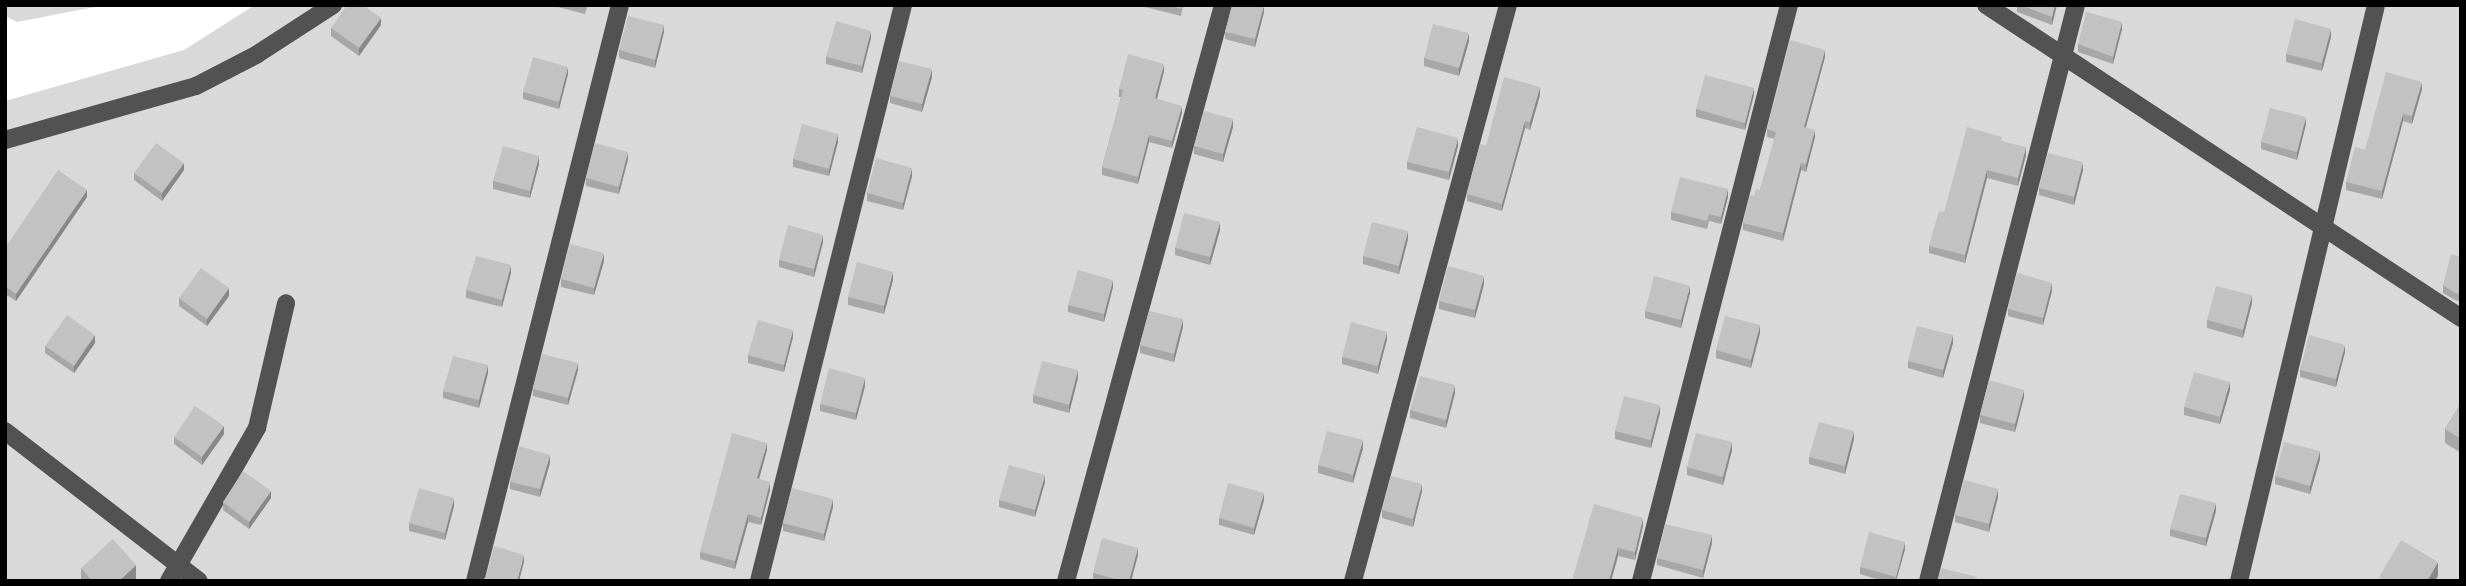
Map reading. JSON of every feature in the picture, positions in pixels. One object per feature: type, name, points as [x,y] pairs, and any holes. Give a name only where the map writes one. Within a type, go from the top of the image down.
[{"type":"street","points":[[5,140],[196,86],[256,55],[333,5]]},
{"type":"street","points":[[475,581],[620,5]]},
{"type":"street","points":[[759,581],[903,5]]},
{"type":"street","points":[[1066,581],[1223,5]]},
{"type":"street","points":[[1353,581],[1508,5]]},
{"type":"street","points":[[1641,581],[1789,5]]},
{"type":"street","points":[[1986,5],[2461,318]]},
{"type":"street","points":[[1928,581],[2076,5]]},
{"type":"street","points":[[2239,581],[2376,5]]},
{"type":"street","points":[[169,581],[257,428],[286,303]]},
{"type":"street","points":[[5,431],[199,581]]},
{"type":"shaded area","points":[[5,5],[105,5],[17,22],[5,16]]},
{"type":"shaded area","points":[[255,5],[2461,5],[2461,581],[5,581],[5,101],[184,50]]},
{"type":"building","points":[[347,5],[363,5],[381,18],[359,48],[331,28]]},
{"type":"building","points":[[1232,5],[1264,5],[1255,39],[1225,32]]},
{"type":"building","points":[[2020,5],[2055,5],[2052,17]]},
{"type":"building","points":[[2086,12],[2122,22],[2113,57],[2078,44]]},
{"type":"building","points":[[628,16],[664,25],[655,60],[619,50]]},
{"type":"building","points":[[2295,19],[2331,29],[2322,63],[2286,54]]},
{"type":"building","points":[[836,21],[871,31],[862,66],[826,57]]},
{"type":"building","points":[[1433,24],[1469,33],[1459,68],[1424,58]]},
{"type":"building","points":[[1790,40],[1825,50],[1804,127],[1815,130],[1806,164],[1801,163],[1783,233],[1743,223],[1750,195],[1754,196],[1756,189],[1760,190],[1776,132],[1767,129]]},
{"type":"building","points":[[1128,54],[1164,64],[1155,98],[1182,106],[1172,141],[1149,135],[1138,177],[1102,167],[1123,90],[1119,89]]},
{"type":"building","points":[[533,57],[568,67],[559,102],[523,92]]},
{"type":"building","points":[[899,61],[932,69],[922,104],[890,96]]},
{"type":"building","points":[[2386,72],[2422,82],[2412,116],[2403,114],[2382,191],[2346,182],[2355,147],[2365,150]]},
{"type":"building","points":[[1705,75],[1754,88],[1745,123],[1696,109]]},
{"type":"building","points":[[1504,77],[1540,87],[1530,122],[1525,121],[1502,204],[1467,194],[1480,144],[1486,146]]},
{"type":"building","points":[[2270,108],[2306,117],[2297,152],[2261,142]]},
{"type":"building","points":[[1204,111],[1233,119],[1223,154],[1194,146]]},
{"type":"building","points":[[802,124],[838,134],[829,169],[793,159]]},
{"type":"building","points":[[1417,127],[1458,138],[1449,172],[1407,162]]},
{"type":"building","points":[[1967,127],[2002,137],[2001,141],[2026,147],[2018,178],[1987,170],[1965,255],[1929,246],[1939,211],[1944,212]]},
{"type":"building","points":[[156,143],[184,163],[162,193],[134,173]]},
{"type":"building","points":[[595,143],[628,152],[619,187],[586,178]]},
{"type":"building","points":[[503,146],[539,156],[530,191],[493,181]]},
{"type":"building","points":[[2048,153],[2083,162],[2074,197],[2039,188]]},
{"type":"building","points":[[876,158],[912,168],[903,203],[867,193]]},
{"type":"building","points":[[58,170],[87,190],[16,294],[5,286],[5,248]]},
{"type":"building","points":[[1680,177],[1728,189],[1721,217],[1709,214],[1707,221],[1671,212]]},
{"type":"building","points":[[1184,213],[1220,222],[1210,257],[1175,248]]},
{"type":"building","points":[[1372,222],[1408,231],[1399,266],[1363,256]]},
{"type":"building","points":[[788,225],[823,235],[814,269],[779,260]]},
{"type":"building","points":[[570,244],[604,253],[594,288],[561,279]]},
{"type":"building","points":[[2451,254],[2461,257],[2461,294],[2443,285]]},
{"type":"building","points":[[476,256],[511,265],[502,300],[466,290]]},
{"type":"building","points":[[857,262],[893,272],[884,306],[848,297]]},
{"type":"building","points":[[1448,266],[1484,276],[1475,310],[1439,301]]},
{"type":"building","points":[[201,268],[229,288],[207,319],[179,298]]},
{"type":"building","points":[[1078,270],[1113,280],[1104,314],[1068,305]]},
{"type":"building","points":[[2017,273],[2052,283],[2043,318],[2008,309]]},
{"type":"building","points":[[1654,276],[1690,286],[1681,320],[1645,311]]},
{"type":"building","points":[[2216,286],[2252,295],[2243,330],[2207,320]]},
{"type":"building","points":[[1149,311],[1183,319],[1174,354],[1140,345]]},
{"type":"building","points":[[67,315],[95,335],[74,366],[45,346]]},
{"type":"building","points":[[1725,316],[1760,325],[1751,360],[1716,350]]},
{"type":"building","points":[[758,320],[793,330],[784,365],[748,355]]},
{"type":"building","points":[[1351,322],[1387,332],[1378,366],[1342,357]]},
{"type":"building","points":[[1917,326],[1953,335],[1943,370],[1908,361]]},
{"type":"building","points":[[2309,335],[2345,345],[2336,379],[2300,370]]},
{"type":"building","points":[[542,354],[578,363],[568,398],[533,389]]},
{"type":"building","points":[[453,356],[488,365],[479,400],[443,391]]},
{"type":"building","points":[[1042,361],[1078,370],[1069,405],[1033,395]]},
{"type":"building","points":[[829,368],[865,378],[856,413],[820,404]]},
{"type":"building","points":[[2194,372],[2230,382],[2220,417],[2184,407]]},
{"type":"building","points":[[1420,376],[1455,385],[1446,420],[1410,410]]},
{"type":"building","points":[[1989,380],[2024,390],[2015,424],[1980,415]]},
{"type":"building","points":[[1624,396],[1660,405],[1651,440],[1615,431]]},
{"type":"building","points":[[2461,403],[2461,439],[2445,429]]},
{"type":"building","points":[[195,406],[224,426],[202,457],[174,437]]},
{"type":"building","points":[[1819,422],[1854,431],[1845,466],[1809,457]]},
{"type":"building","points":[[1327,431],[1363,440],[1353,475],[1318,465]]},
{"type":"building","points":[[732,433],[767,443],[757,478],[770,482],[761,518],[748,514],[735,561],[700,552]]},
{"type":"building","points":[[1696,433],[1732,442],[1723,477],[1687,467]]},
{"type":"building","points":[[2284,442],[2320,451],[2310,486],[2275,476]]},
{"type":"building","points":[[519,446],[550,455],[540,489],[510,482]]},
{"type":"building","points":[[1009,465],[1045,475],[1035,510],[999,500]]},
{"type":"building","points":[[243,471],[271,491],[249,522],[223,502]]},
{"type":"building","points":[[1391,476],[1422,484],[1413,519],[1382,510]]},
{"type":"building","points":[[1964,480],[1998,489],[1989,524],[1955,515]]},
{"type":"building","points":[[1228,483],[1264,493],[1254,528],[1219,518]]},
{"type":"building","points":[[419,488],[454,498],[445,533],[409,523]]},
{"type":"building","points":[[792,488],[833,499],[824,534],[783,523]]},
{"type":"building","points":[[2180,494],[2216,503],[2206,538],[2170,529]]},
{"type":"building","points":[[1594,504],[1643,518],[1635,552],[1618,548],[1609,581],[1572,581]]},
{"type":"building","points":[[1665,524],[1712,535],[1703,570],[1657,558]]},
{"type":"building","points":[[1869,532],[1905,542],[1896,577],[1860,567]]},
{"type":"building","points":[[1102,538],[1138,548],[1129,581],[1093,573]]},
{"type":"building","points":[[113,539],[136,565],[119,581],[92,581],[81,568]]},
{"type":"building","points":[[2401,540],[2438,562],[2427,581],[2381,581],[2383,579],[2379,577]]},
{"type":"building","points":[[494,546],[524,555],[517,581],[481,581],[486,577]]},
{"type":"building","points":[[1941,568],[1977,577],[1976,581],[1938,581]]}]
